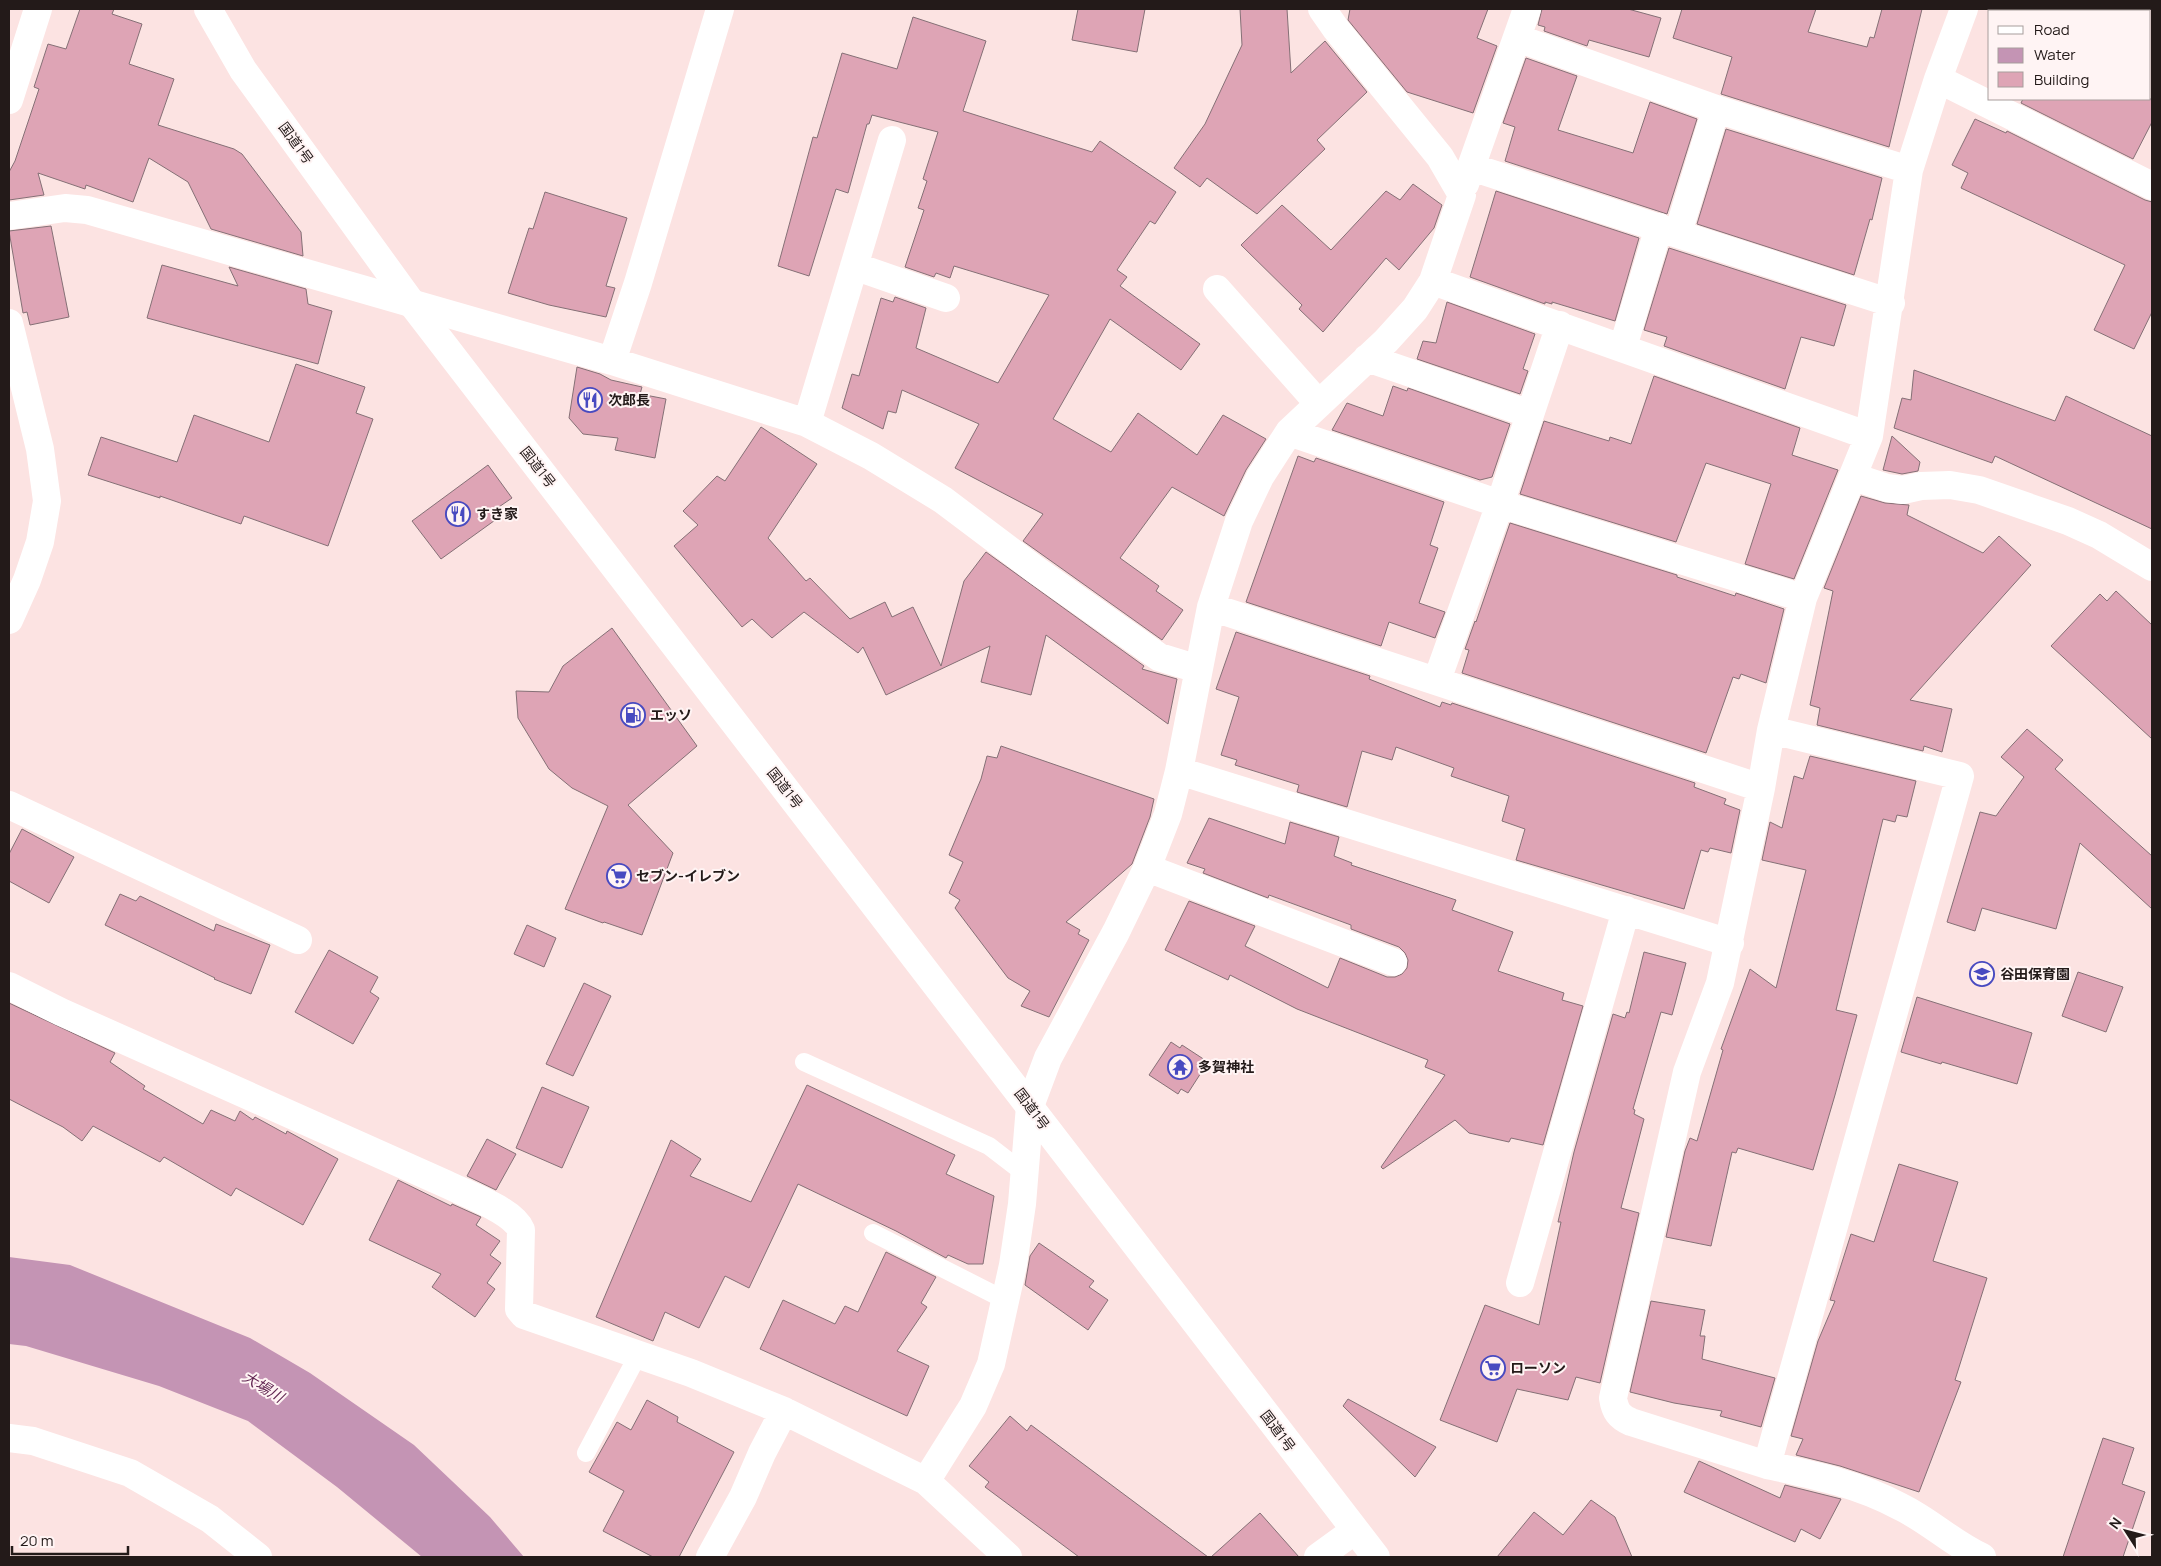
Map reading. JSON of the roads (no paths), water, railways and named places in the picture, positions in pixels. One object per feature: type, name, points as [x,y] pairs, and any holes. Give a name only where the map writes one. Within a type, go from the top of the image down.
[{"type":"main road","points":[[10,94],[38,9]]},
{"type":"main road","name":"国道1号","points":[[208,9],[243,70],[413,305],[1030,1106],[1354,1531],[1376,1557]]},
{"type":"main road","points":[[612,361],[638,283],[720,9]]},
{"type":"main road","points":[[1322,9],[1440,156],[1462,195]]},
{"type":"main road","points":[[926,1480],[973,1406],[991,1364],[1013,1265],[1030,1106],[1048,1058],[1116,932],[1147,868],[1168,814],[1179,771],[1211,607],[1239,522],[1260,477],[1289,432],[1367,358],[1415,309],[1433,281],[1527,9]]},
{"type":"main road","points":[[1964,9],[1938,79],[1909,170],[1870,436],[1854,478],[1828,532],[1803,598],[1770,730],[1761,788],[1730,943],[1720,983],[1686,1072],[1613,1398],[1614,1409],[1622,1418],[1631,1422],[1767,1465],[1824,1477],[1854,1486],[1901,1506],[1927,1521],[1967,1550],[1982,1557]]},
{"type":"main road","points":[[1517,38],[1716,109],[1909,170]]},
{"type":"main road","points":[[1938,79],[2152,186]]},
{"type":"main road","points":[[1623,347],[1716,109]]},
{"type":"main road","points":[[807,423],[892,140]]},
{"type":"main road","points":[[1471,167],[1891,303]]},
{"type":"main road","points":[[9,216],[65,208],[87,210],[612,361],[807,423],[871,456],[943,500],[1036,570],[1159,657],[1198,670]]},
{"type":"main road","points":[[854,266],[946,298]]},
{"type":"main road","points":[[1433,281],[1870,436]]},
{"type":"main road","points":[[1217,289],[1318,404]]},
{"type":"main road","points":[[9,323],[40,449],[47,502],[40,542],[27,580],[9,620]]},
{"type":"main road","points":[[1437,680],[1500,504],[1560,325]]},
{"type":"main road","points":[[1367,358],[1530,414]]},
{"type":"main road","points":[[1289,432],[1500,504],[1803,598]]},
{"type":"main road","points":[[1854,478],[1887,488],[1903,490],[1922,486],[1950,485],[1979,490],[2068,521],[2099,535],[2152,567]]},
{"type":"main road","points":[[1211,607],[1761,788]]},
{"type":"main road","points":[[1767,1465],[1960,776],[1770,730]]},
{"type":"main road","points":[[1179,771],[1730,943]]},
{"type":"main road","points":[[9,806],[298,940]]},
{"type":"main road","points":[[1147,868],[1393,962]]},
{"type":"main road","points":[[1520,1283],[1626,910]]},
{"type":"main road","points":[[9,986],[61,1012],[446,1184],[507,1214],[518,1222],[521,1230],[519,1309],[524,1315],[690,1373],[784,1411],[926,1480],[1008,1557]]},
{"type":"main road","points":[[710,1557],[743,1497],[762,1453],[784,1411]]},
{"type":"main road","points":[[9,1438],[33,1441],[130,1473],[210,1519],[258,1557]]},
{"type":"main road","points":[[1318,1557],[1354,1531]]},
{"type":"lane","points":[[804,1062],[989,1146],[1024,1172]]},
{"type":"lane","points":[[873,1233],[1005,1300]]},
{"type":"lane","points":[[586,1453],[638,1355]]},
{"type":"water","name":"大場川","points":[[9,1257],[70,1265],[250,1338],[310,1373],[414,1445],[490,1517],[524,1557],[422,1557],[337,1487],[248,1421],[159,1386],[26,1346],[9,1344]]},
{"type":"place","name":"次郎長","points":[[590,400]]},
{"type":"place","name":"すき家","points":[[458,514]]},
{"type":"place","name":"エッソ","points":[[633,715]]},
{"type":"place","name":"セブン-イレブン","points":[[619,876]]},
{"type":"place","name":"谷田保育園","points":[[1982,974]]},
{"type":"place","name":"多賀神社","points":[[1180,1067]]},
{"type":"place","name":"ローソン","points":[[1493,1368]]}]
